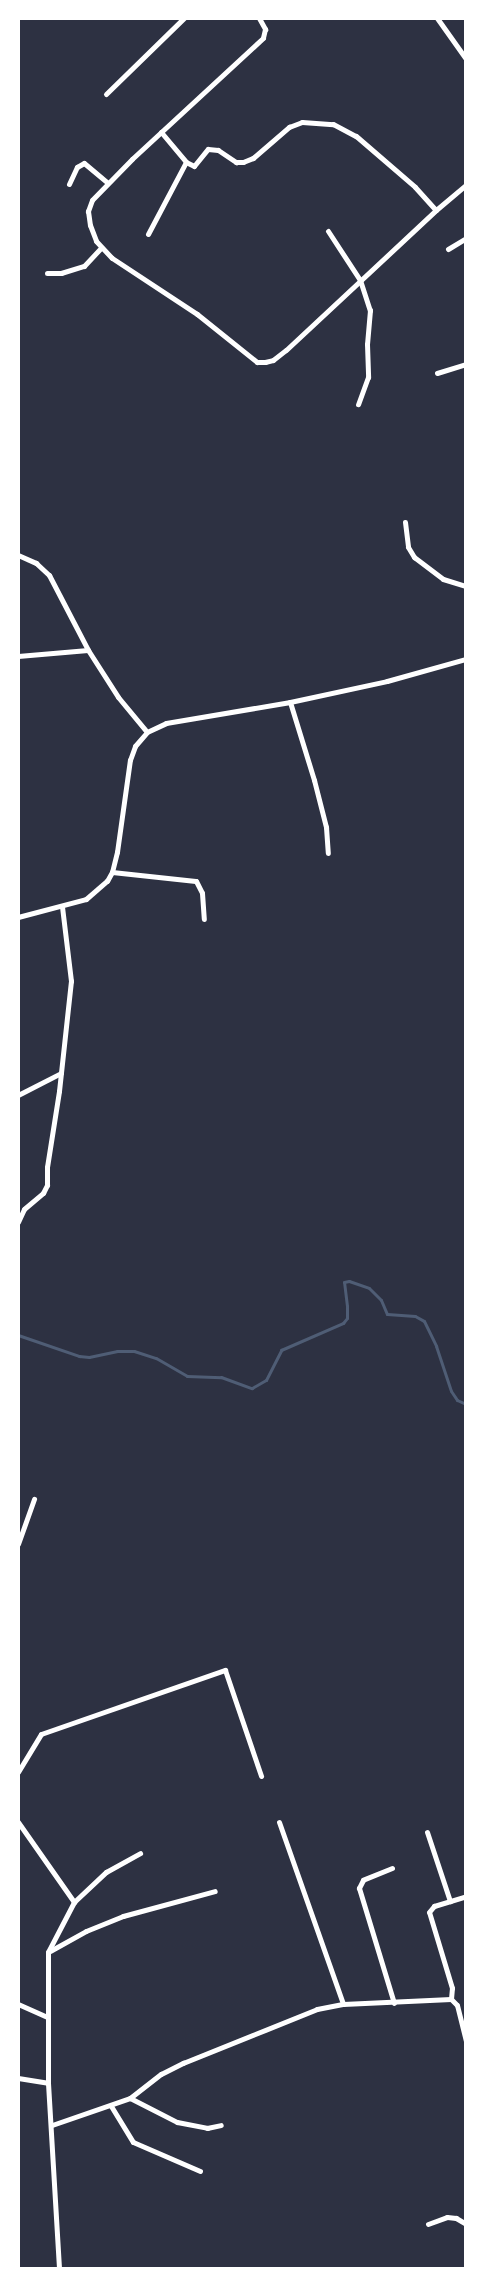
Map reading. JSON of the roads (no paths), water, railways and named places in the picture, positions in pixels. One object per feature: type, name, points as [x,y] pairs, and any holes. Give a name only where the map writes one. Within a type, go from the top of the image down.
[{"type":"street","points":[[106,93],[184,18]]},
{"type":"street","points":[[259,18],[265,29],[263,38],[161,132],[92,200],[87,211],[90,225],[101,248],[112,258],[197,314],[257,362],[273,360],[466,185]]},
{"type":"street","points":[[437,18],[466,58]]},
{"type":"street","points":[[161,132],[186,162],[194,166],[208,149],[213,148],[236,162],[243,162],[253,158],[289,127],[302,122],[333,124],[356,136],[415,187],[436,210]]},
{"type":"street","points":[[148,234],[186,162]]},
{"type":"street","points":[[69,184],[77,167],[84,163],[108,183]]},
{"type":"street","points":[[328,231],[360,280],[370,310],[367,345],[368,376],[358,405]]},
{"type":"street","points":[[448,249],[466,238]]},
{"type":"street","points":[[47,273],[61,273],[84,266],[101,248]]},
{"type":"street","points":[[437,373],[466,364]]},
{"type":"street","points":[[405,522],[408,547],[414,557],[444,579],[466,586]]},
{"type":"street","points":[[18,555],[36,563],[49,575],[88,651],[118,697],[147,732]]},
{"type":"street","points":[[18,656],[88,651]]},
{"type":"street","points":[[18,917],[86,899],[99,890],[112,872],[130,760],[135,746],[147,732],[166,723],[290,702],[387,681],[466,658]]},
{"type":"street","points":[[290,702],[326,827],[328,853]]},
{"type":"street","points":[[112,872],[196,881],[202,893],[204,919]]},
{"type":"street","points":[[18,1222],[24,1209],[46,1189],[46,1167],[61,1073],[71,981],[62,907]]},
{"type":"street","points":[[18,1095],[61,1073]]},
{"type":"street","points":[[18,1544],[34,1499]]},
{"type":"street","points":[[18,1772],[41,1734],[225,1670],[261,1776]]},
{"type":"street","points":[[18,1822],[74,1902]]},
{"type":"street","points":[[279,1822],[343,2004]]},
{"type":"street","points":[[427,1832],[450,1901]]},
{"type":"street","points":[[58,2269],[48,2083],[48,1952],[74,1902],[106,1872],[140,1853]]},
{"type":"street","points":[[392,1868],[363,1881],[359,1888],[394,2003]]},
{"type":"street","points":[[48,1952],[86,1931],[123,1916],[215,1892]]},
{"type":"street","points":[[451,1999],[452,1988],[429,1912],[434,1906],[466,1896]]},
{"type":"street","points":[[52,2125],[130,2098],[161,2074],[183,2063],[316,2009],[343,2004],[394,2003],[440,1997],[451,1999],[457,2005],[466,2042]]},
{"type":"street","points":[[18,2004],[47,2017]]},
{"type":"street","points":[[18,2078],[48,2083]]},
{"type":"street","points":[[130,2098],[177,2122],[207,2128],[221,2125]]},
{"type":"street","points":[[111,2106],[133,2142],[200,2171]]},
{"type":"street","points":[[428,2224],[447,2217],[456,2218],[466,2224]]},
{"type":"waterway","points":[[18,1335],[79,1356],[89,1357],[117,1351],[134,1351],[156,1358],[187,1376],[221,1377],[252,1388],[266,1380],[281,1350],[343,1323],[347,1318],[344,1282],[349,1281],[369,1288],[381,1300],[387,1314],[415,1316],[424,1321],[436,1346],[451,1391],[457,1400],[466,1404]]}]
